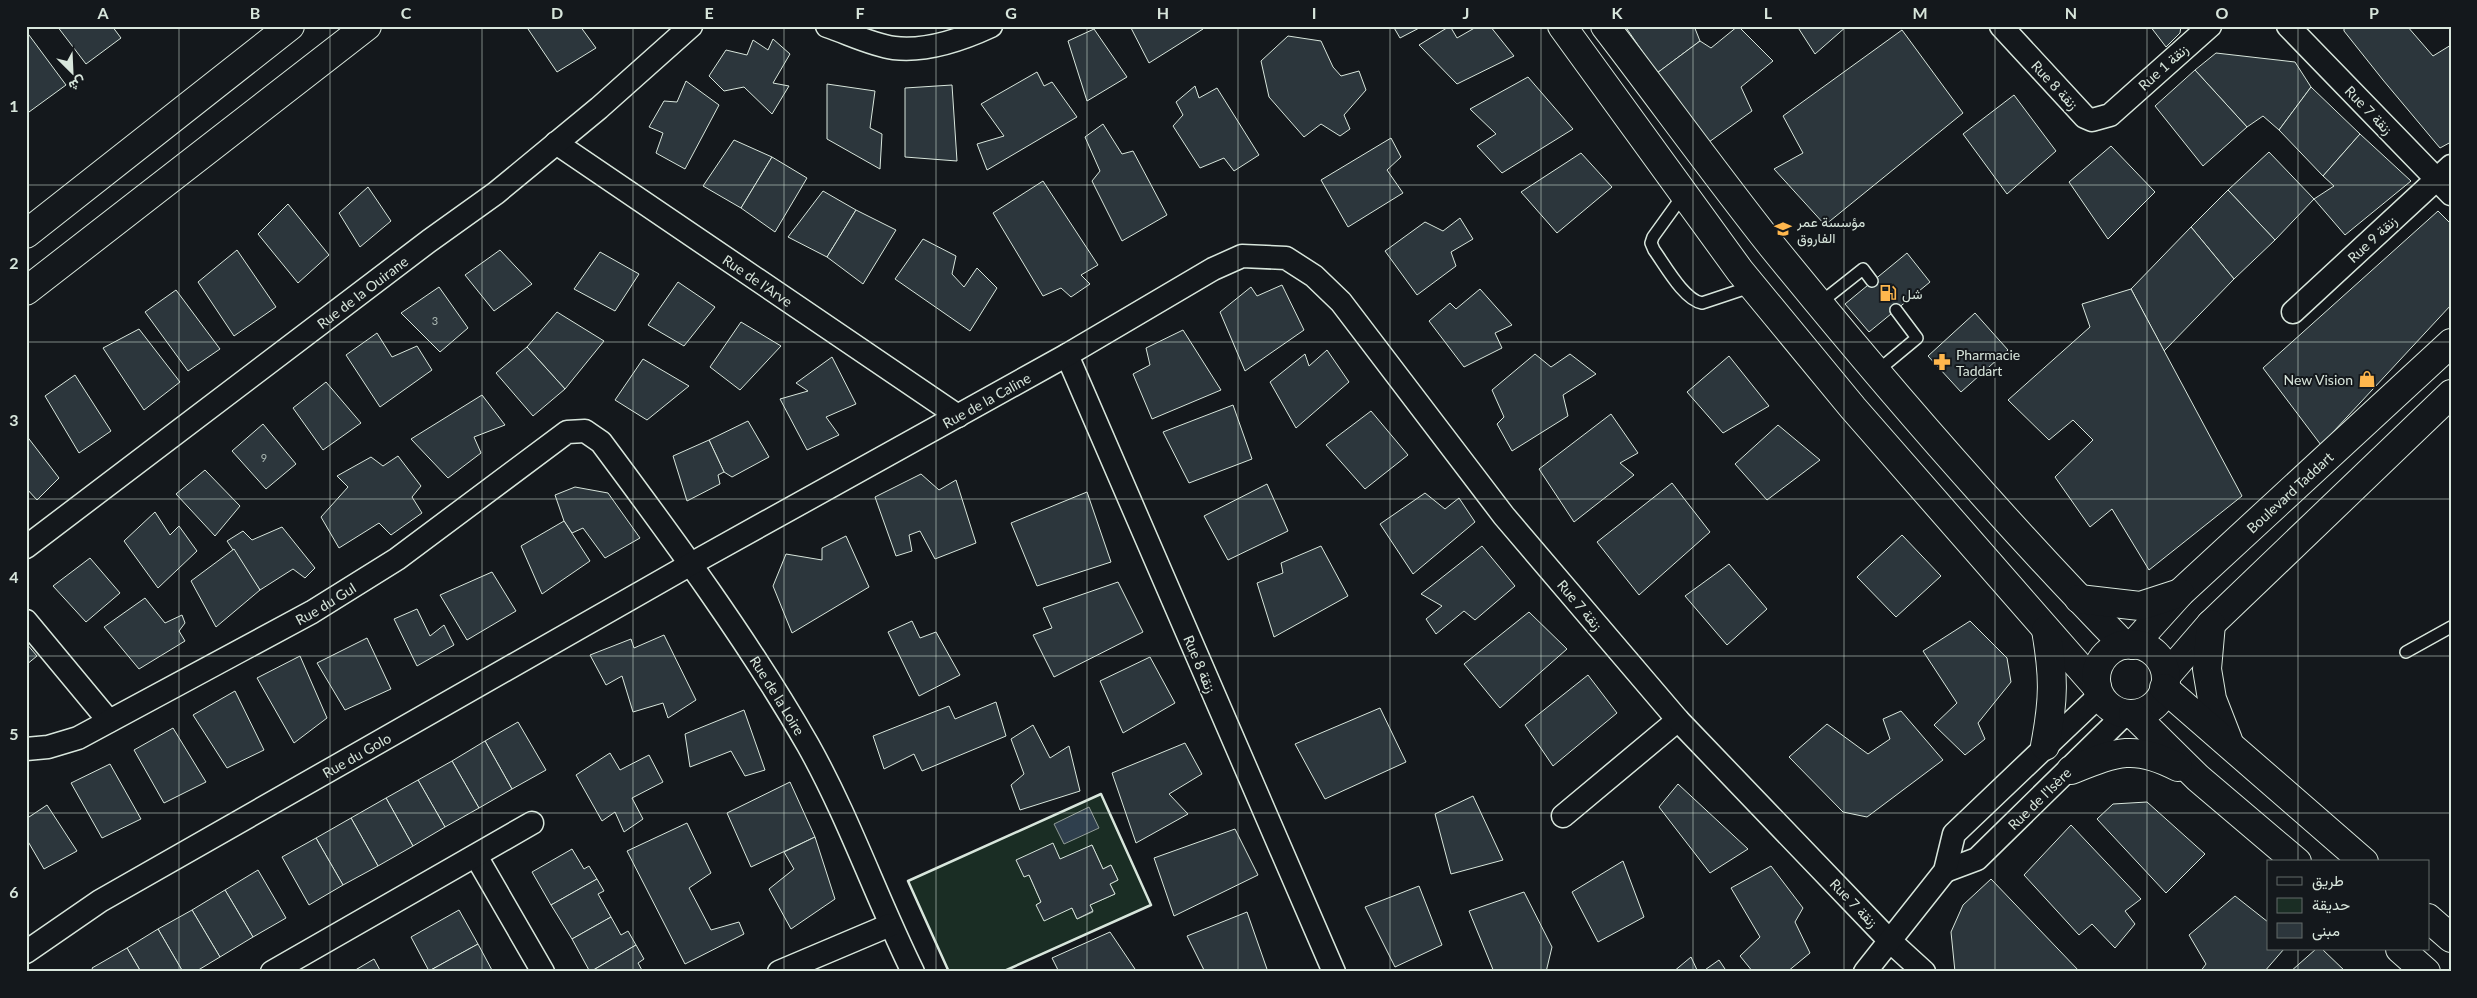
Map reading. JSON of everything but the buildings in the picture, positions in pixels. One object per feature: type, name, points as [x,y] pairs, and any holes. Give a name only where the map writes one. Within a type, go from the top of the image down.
[{"type":"main road","points":[[26,234],[290,26]]},
{"type":"main road","points":[[26,291],[367,26]]},
{"type":"main road","points":[[1562,26],[1752,286],[1853,408],[2112,709],[2129,714],[2198,778],[2295,860]]},
{"type":"main road","points":[[1605,26],[1772,245],[1876,372],[1996,510],[2079,599],[2128,645]]},
{"type":"main road","name":"Boulevard Taddart","points":[[2128,645],[2180,593],[2451,343]]},
{"type":"main road","points":[[2165,682],[2211,624],[2451,394]]},
{"type":"main road","points":[[2079,599],[2140,606],[2180,593]]},
{"type":"main road","points":[[2211,624],[2207,669],[2212,699],[2230,744]]},
{"type":"main road","points":[[2045,746],[2052,706],[2053,671],[2046,630]]},
{"type":"main road","points":[[2098,691],[2097,673],[2101,660],[2111,650],[2128,645],[2146,647],[2162,663],[2165,682],[2162,696],[2152,707],[2129,714]]},
{"type":"main road","points":[[2165,682],[2230,744],[2362,860]]},
{"type":"main road","points":[[2071,770],[2102,758],[2142,752],[2157,756],[2198,778]]},
{"type":"main road","points":[[2430,920],[2451,938]]},
{"type":"main road","points":[[2401,950],[2426,972]]},
{"type":"street","name":"Rue de la Ouirane","points":[[26,547],[429,241],[496,193],[691,26]]},
{"type":"street","points":[[827,26],[893,48],[925,47],[946,43],[991,26]]},
{"type":"street","name":"Rue 8 زنقة","points":[[2001,26],[2085,117],[2092,120],[2100,119],[2117,109]]},
{"type":"street","name":"Rue 1 زنقة","points":[[2117,109],[2210,26]]},
{"type":"street","name":"Rue 7 زنقة","points":[[2288,26],[2446,180]]},
{"type":"street","name":"Rue de l'Arve","points":[[556,143],[958,416]]},
{"type":"street","name":"Rue 9 زنقة","points":[[2293,312],[2446,180]]},
{"type":"street","name":"Rue de la Caline","points":[[691,564],[1067,355],[1212,269],[1242,256],[1286,258]]},
{"type":"street","name":"Rue 7 زنقة","points":[[1286,258],[1314,276],[1341,302],[1504,516],[1678,720],[1890,941],[1924,972]]},
{"type":"street","name":"Rue 8 زنقة","points":[[1067,355],[1334,972]]},
{"type":"street","name":"Rue du Gul","points":[[26,748],[48,747],[78,738],[312,612],[397,559],[567,432],[585,431],[601,442]]},
{"type":"street","name":"Rue de la Loire","points":[[601,442],[691,564],[808,745],[838,802],[890,924],[913,972]]},
{"type":"street","name":"Rue du Golo","points":[[26,952],[109,896],[691,564]]},
{"type":"street","points":[[26,621],[109,721]]},
{"type":"street","points":[[1865,972],[1944,871],[1954,834],[2045,746],[2098,691]]},
{"type":"street","name":"Rue de l'Isère","points":[[1944,871],[1977,859],[2129,714]]},
{"type":"street","points":[[1563,816],[1678,720]]},
{"type":"street","points":[[272,972],[532,823]]},
{"type":"street","points":[[476,856],[543,972]]},
{"type":"street","points":[[779,972],[890,924]]},
{"type":"lane","points":[[1684,194],[1653,236],[1654,250],[1688,296],[1696,302],[1702,302],[1752,286]]},
{"type":"lane","points":[[1820,303],[1862,268],[1872,282]]},
{"type":"lane","points":[[1876,372],[1917,338],[1896,310]]},
{"type":"lane","points":[[2406,652],[2451,627]]},
{"type":"green space","points":[[1101,794],[1151,905],[1002,972],[949,972],[908,881]],"holes":[[[1092,845],[1103,869],[1111,865],[1118,880],[1110,884],[1115,894],[1090,905],[1093,912],[1077,919],[1072,908],[1036,905],[1041,902],[1029,875]]]},
{"type":"water","points":[[1089,807],[1099,828],[1064,844],[1054,824]]},
{"type":"wall","points":[[949,972],[908,881],[1101,794],[1151,905],[1002,972]]},
{"type":"place","name":"مؤسسة عمر الفاروق","points":[[1783,229]]},
{"type":"place","name":"شل","points":[[1888,293]]},
{"type":"place","name":"Pharmacie Taddart","points":[[1942,362]]},
{"type":"place","name":"New Vision","points":[[2367,379]]}]
